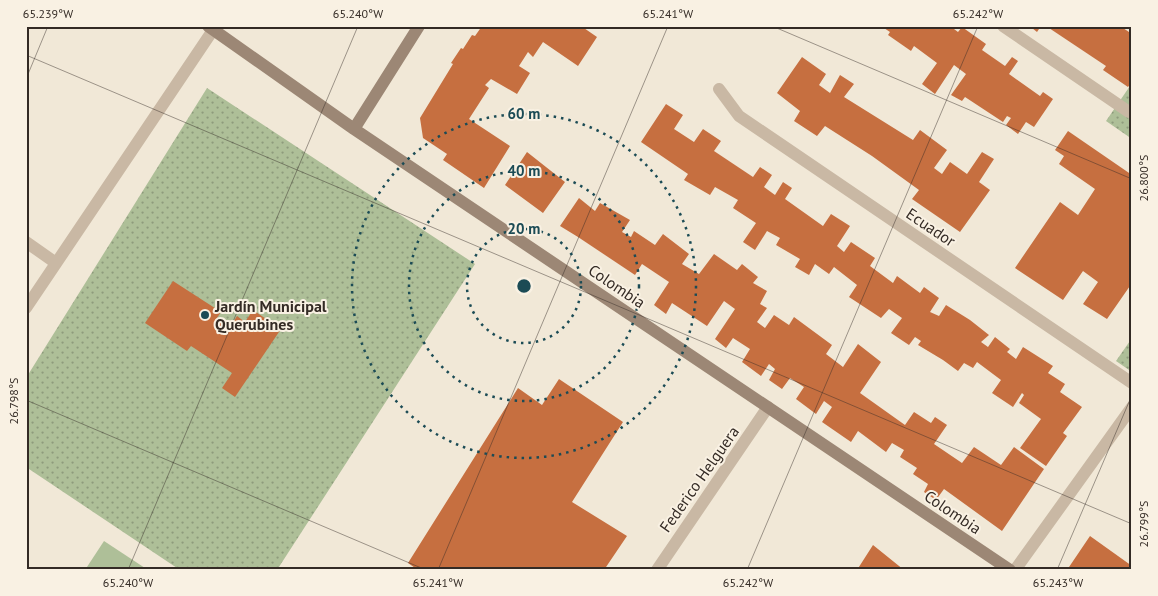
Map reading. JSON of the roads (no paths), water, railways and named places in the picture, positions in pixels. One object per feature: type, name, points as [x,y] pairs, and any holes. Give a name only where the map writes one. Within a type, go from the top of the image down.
[{"type":"street","points":[[354,130],[419,26]]},
{"type":"street","points":[[1003,26],[1130,112],[1132,111]]},
{"type":"street","points":[[26,308],[211,28]]},
{"type":"street","name":"Colombia","points":[[211,28],[354,130],[1010,570]]},
{"type":"street","name":"Ecuador","points":[[719,89],[740,116],[1132,383]]},
{"type":"street","points":[[26,242],[56,263]]},
{"type":"street","points":[[1015,570],[1132,407]]},
{"type":"street","name":"Federico Helguera","points":[[657,570],[768,408]]},
{"type":"place","name":"Jardín Municipal Querubines","points":[[205,315]]}]
